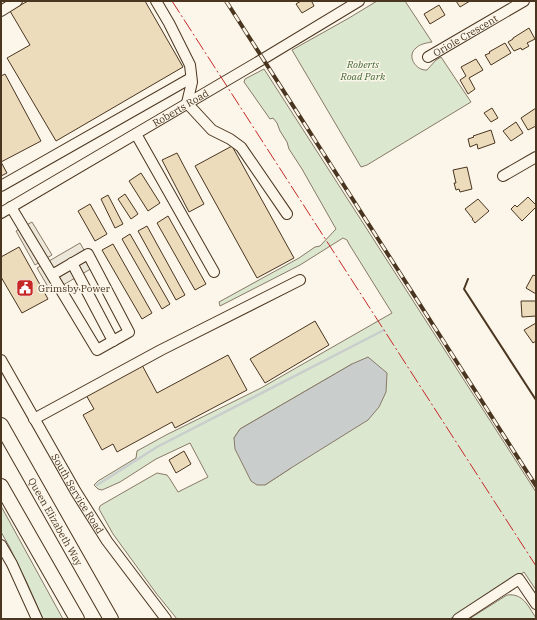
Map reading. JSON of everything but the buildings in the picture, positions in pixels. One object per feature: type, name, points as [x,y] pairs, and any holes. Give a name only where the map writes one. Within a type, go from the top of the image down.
[{"type":"highway","name":"Queen Elizabeth Way","points":[[1,425],[111,619]]},
{"type":"highway","points":[[1,486],[77,619]]},
{"type":"street","points":[[1,10],[17,1]]},
{"type":"street","points":[[156,1],[190,65],[192,82],[187,103],[212,130],[230,139],[241,147],[287,214]]},
{"type":"street","name":"Roberts Road","points":[[1,213],[136,134],[345,5],[359,1]]},
{"type":"street","name":"Oriole Crescent","points":[[428,57],[524,1]]},
{"type":"street","points":[[1,186],[191,78]]},
{"type":"street","points":[[136,134],[214,272]]},
{"type":"street","points":[[502,176],[536,157]]},
{"type":"street","points":[[11,207],[97,350],[129,332],[88,254],[52,275]]},
{"type":"street","points":[[72,263],[113,341]]},
{"type":"street","points":[[34,419],[161,350],[300,280]]},
{"type":"street","name":"South Service Road","points":[[1,360],[76,492],[107,541],[166,619]]},
{"type":"street","points":[[1,545],[12,564],[36,619]]},
{"type":"street","points":[[458,619],[519,579],[536,604]]},
{"type":"green space","name":"Roberts Road Park","points":[[377,1],[405,1],[432,42],[425,43],[413,51],[412,59],[416,66],[423,70],[427,70],[436,60],[441,57],[471,102],[367,165],[361,167],[292,50]]},
{"type":"green space","points":[[264,69],[536,492],[536,590],[524,572],[450,619],[177,619],[113,534],[99,509],[103,504],[157,473],[167,475],[178,492],[208,477],[190,443],[156,459],[120,482],[102,490],[98,489],[94,485],[98,481],[136,458],[137,451],[261,388],[392,313],[347,240],[343,238],[300,265],[220,306],[219,302],[299,258],[315,247],[320,246],[336,229],[289,149],[277,123],[273,118],[270,119],[244,82],[245,79]],"holes":[[[352,364],[291,468],[265,485],[234,438],[240,429]]]},
{"type":"green space","points":[[1,506],[63,619],[43,619],[27,583],[1,532]]},
{"type":"green space","points":[[507,595],[513,595],[521,598],[528,605],[536,619],[469,619]]},
{"type":"shaded area","points":[[32,222],[52,255],[35,265],[16,231]]},
{"type":"shaded area","points":[[80,243],[94,267],[51,292],[37,268]]},
{"type":"shaded area","points":[[368,357],[387,373],[386,392],[379,407],[368,420],[265,485],[257,485],[251,481],[235,449],[234,438],[240,429],[352,364]]},
{"type":"waterway","points":[[97,485],[157,447],[384,330]]},
{"type":"railway","points":[[226,1],[536,486]]},
{"type":"wall","points":[[468,279],[464,289],[536,400]]},
{"type":"power","points":[[172,1],[536,566]]},
{"type":"place","name":"Grimsby Power","points":[[25,288]]}]
